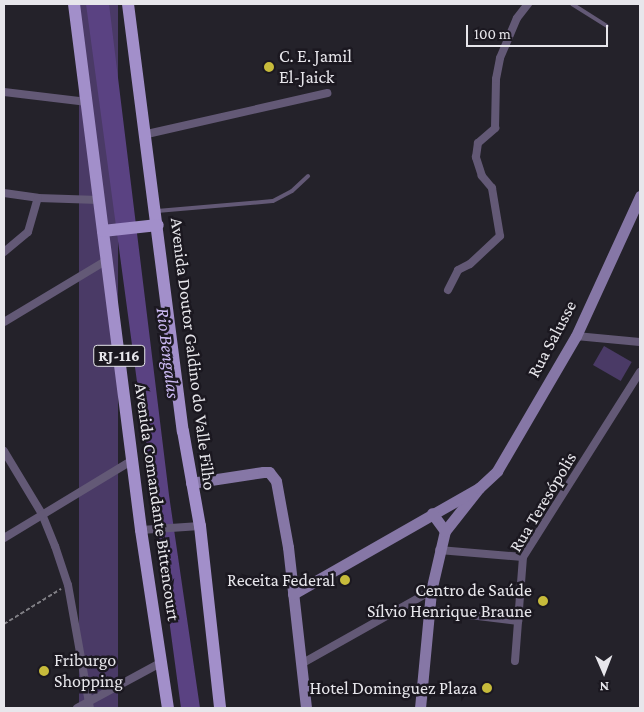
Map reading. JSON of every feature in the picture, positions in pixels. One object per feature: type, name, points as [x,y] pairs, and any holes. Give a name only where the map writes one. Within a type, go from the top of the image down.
[{"type":"main road","name":"Avenida Comandante Bittencourt","points":[[74,4],[99,200],[108,231],[106,260],[141,530],[168,708]]},
{"type":"main road","name":"Avenida Doutor Galdino do Valle Filho","points":[[128,4],[157,211],[153,226],[191,483],[200,526],[220,708]]},
{"type":"main road","points":[[108,231],[153,226]]},
{"type":"street","points":[[448,290],[458,270],[470,264],[500,236],[492,188],[482,176],[476,157],[478,143],[495,128],[496,79],[500,58],[517,18],[528,4]]},
{"type":"street","points":[[4,92],[87,102]]},
{"type":"street","points":[[147,134],[327,93]]},
{"type":"street","points":[[4,193],[38,198],[99,200]]},
{"type":"street","name":"Rua Salusse","points":[[445,531],[510,452],[576,336],[640,196]]},
{"type":"street","points":[[4,252],[28,232],[38,198]]},
{"type":"street","points":[[4,322],[106,260]]},
{"type":"street","points":[[576,336],[640,342]]},
{"type":"street","name":"Rua Teresópolis","points":[[516,662],[523,557],[640,372]]},
{"type":"street","points":[[4,452],[42,514],[68,585],[89,705]]},
{"type":"street","points":[[4,538],[133,460]]},
{"type":"street","points":[[191,483],[263,472],[273,476],[281,501],[306,708]]},
{"type":"street","points":[[293,594],[479,488]]},
{"type":"street","points":[[411,708],[421,704],[431,590],[445,531],[432,514]]},
{"type":"street","points":[[141,530],[200,526]]},
{"type":"street","points":[[439,550],[523,557]]},
{"type":"street","points":[[301,664],[431,590]]},
{"type":"street","points":[[429,610],[518,621]]},
{"type":"street","points":[[77,708],[89,705],[162,662]]},
{"type":"lane","points":[[572,4],[607,26]]},
{"type":"lane","points":[[157,211],[273,201],[292,191],[308,176]]},
{"type":"path","points":[[4,624],[68,585]]},
{"type":"shaded area","points":[[79,4],[118,4],[118,708],[79,708]]},
{"type":"shaded area","points":[[86,4],[109,4],[169,495],[200,708],[181,708]]},
{"type":"shaded area","points":[[604,346],[632,362],[621,381],[593,365]]},
{"type":"place","name":"C. E. Jamil El-Jaick","points":[[269,67]]},
{"type":"place","name":"Receita Federal","points":[[345,580]]},
{"type":"place","name":"Centro de Saúde Sílvio Henrique Braune","points":[[543,601]]},
{"type":"place","name":"Friburgo Shopping","points":[[44,671]]},
{"type":"place","name":"Hotel Dominguez Plaza","points":[[487,688]]},
{"type":"water label","name":"Rio Bengalas","points":[[168,353]]}]
